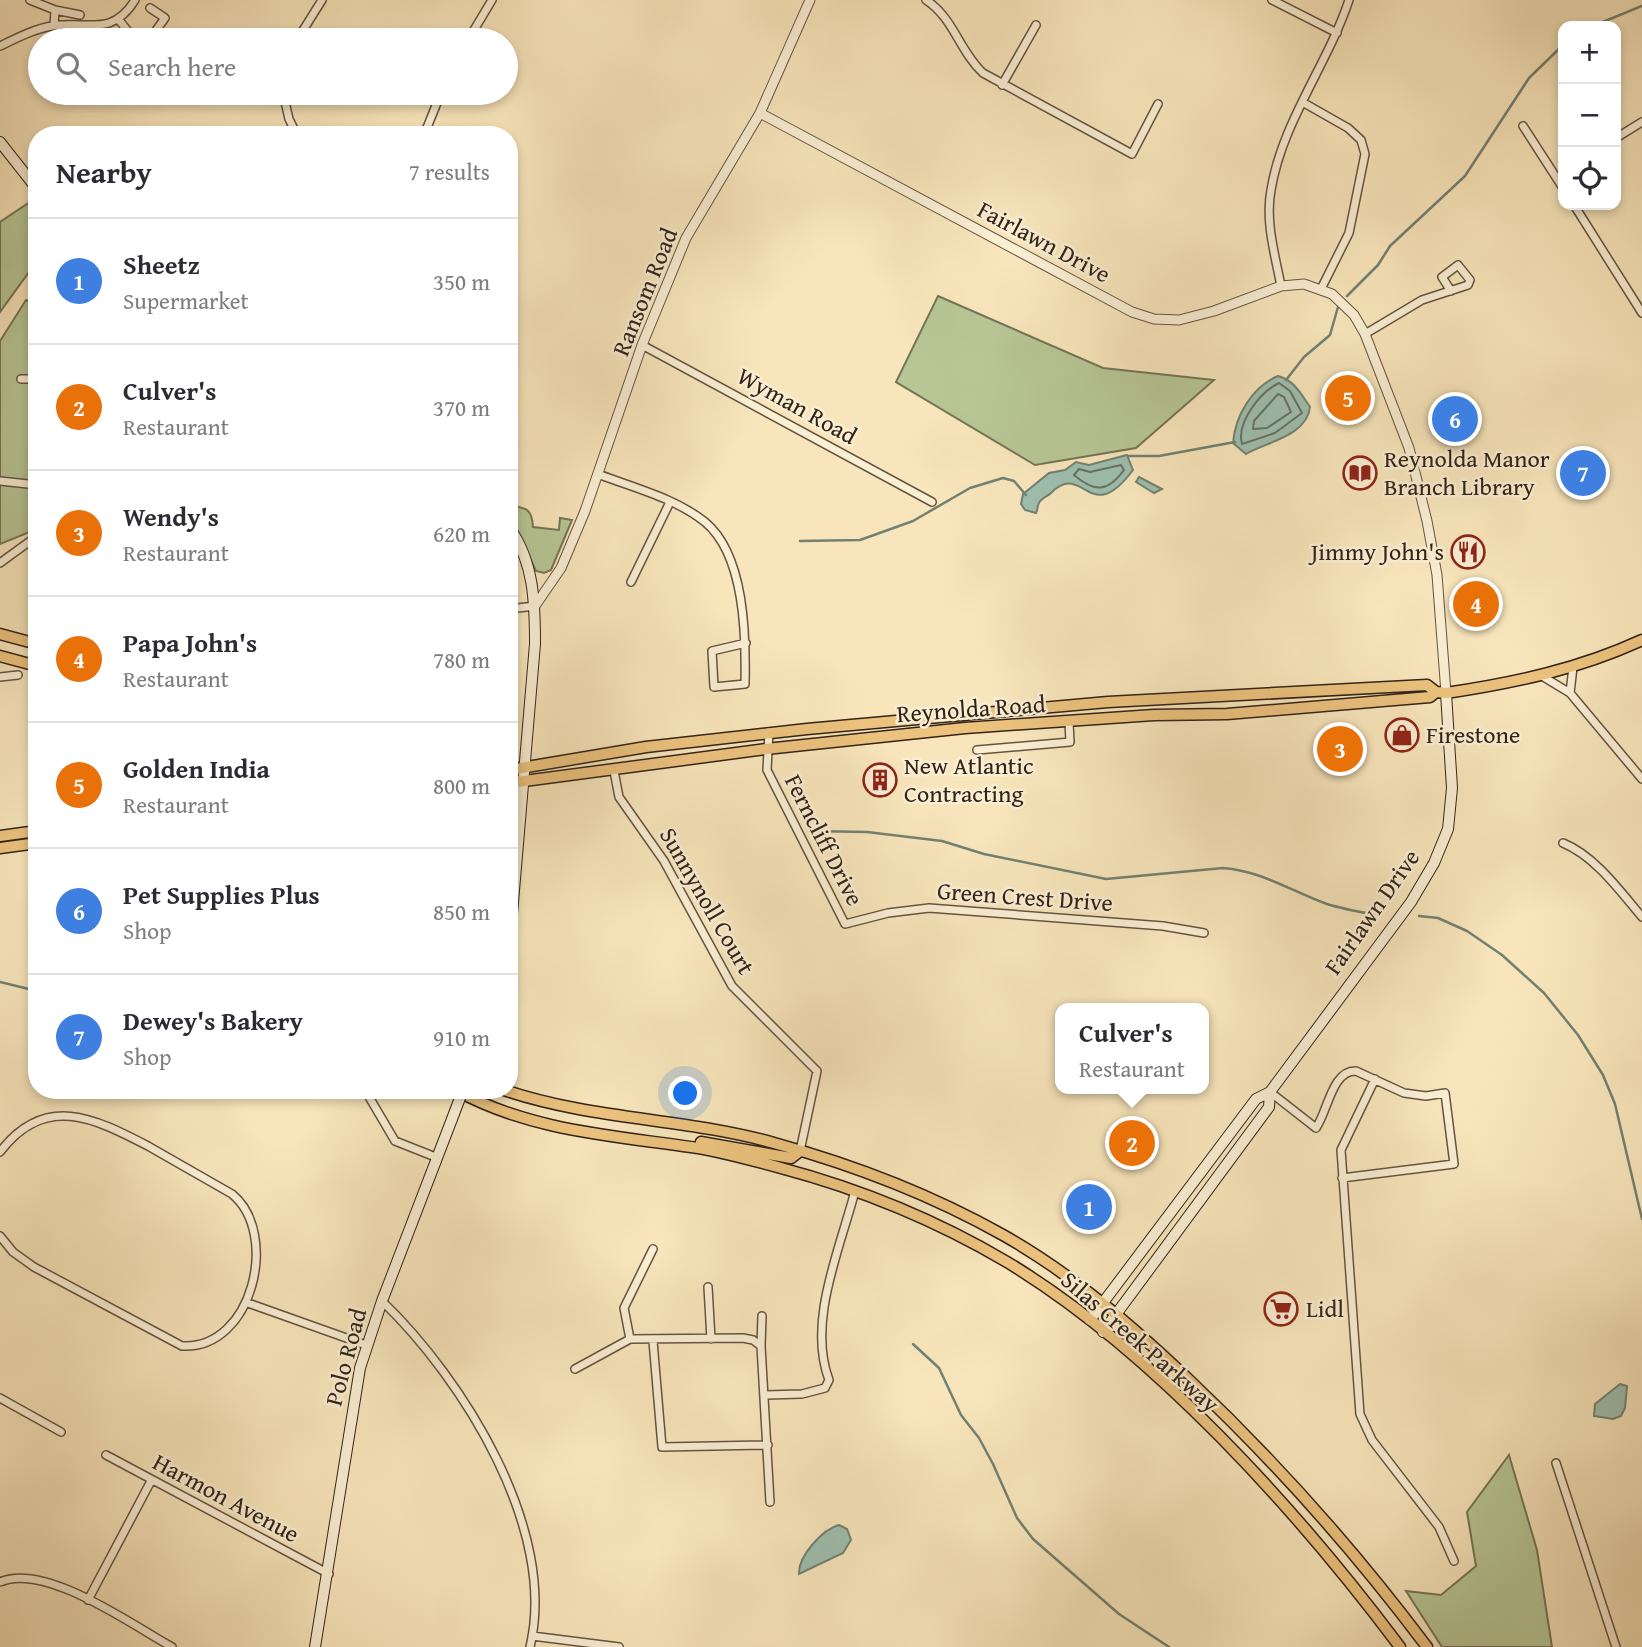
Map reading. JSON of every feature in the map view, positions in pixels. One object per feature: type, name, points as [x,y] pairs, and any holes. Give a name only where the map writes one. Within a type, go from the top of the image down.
[{"type":"main road","points":[[0,142],[28,178]]},
{"type":"main road","points":[[518,547],[530,573],[535,606],[535,644],[518,848]]},
{"type":"main road","points":[[0,634],[28,642]]},
{"type":"main road","name":"Reynolda Road","points":[[518,781],[614,771],[766,749],[964,728],[1321,708],[1430,697],[1441,692],[1542,676],[1642,640]]},
{"type":"main road","points":[[0,656],[28,664]]},
{"type":"main road","name":"Reynolda Road","points":[[518,769],[646,747],[769,733],[1108,702],[1427,685],[1441,692]]},
{"type":"main road","name":"Fairlawn Drive","points":[[1090,1320],[1256,1099],[1270,1093],[1411,902],[1434,863],[1448,829],[1452,788],[1441,692]]},
{"type":"main road","points":[[0,836],[28,832]]},
{"type":"main road","points":[[0,848],[28,844]]},
{"type":"main road","name":"Silas Creek Parkway","points":[[518,1093],[573,1108],[746,1137],[800,1151],[907,1187],[958,1211],[1046,1262],[1118,1315],[1212,1402],[1279,1469],[1427,1647]]},
{"type":"main road","name":"Fairlawn Drive","points":[[1104,1332],[1269,1107],[1270,1093]]},
{"type":"main road","name":"Polo Road","points":[[315,1647],[329,1574],[349,1427],[366,1345],[460,1099]]},
{"type":"main road","name":"Silas Creek Parkway","points":[[477,1099],[524,1119],[730,1156],[855,1191],[963,1237],[1009,1263],[1090,1320],[1154,1376],[1242,1461],[1290,1512],[1401,1647]]},
{"type":"main road","points":[[660,1143],[699,1142],[791,1158],[800,1151]]},
{"type":"main road","points":[[1385,1627],[1402,1614]]},
{"type":"street","points":[[30,0],[55,10],[80,15]]},
{"type":"street","points":[[49,28],[90,27],[120,20],[135,0]]},
{"type":"street","points":[[304,28],[322,0]]},
{"type":"street","points":[[475,28],[492,0]]},
{"type":"street","name":"Ransom Road","points":[[535,606],[561,568],[598,474],[642,345],[686,238],[760,113],[810,0]]},
{"type":"street","points":[[926,0],[947,20],[969,60],[1002,85],[1132,155],[1158,104]]},
{"type":"street","points":[[1272,0],[1337,33]]},
{"type":"street","points":[[1281,286],[1269,220],[1270,191],[1279,158],[1337,33],[1349,0]]},
{"type":"street","points":[[150,8],[165,19],[158,28]]},
{"type":"street","points":[[54,26],[55,10]]},
{"type":"street","points":[[120,20],[126,28]]},
{"type":"street","points":[[1002,85],[1036,25]]},
{"type":"street","points":[[0,46],[28,36]]},
{"type":"street","points":[[1304,103],[1348,128],[1361,140],[1366,154],[1349,233],[1323,290],[1354,315],[1365,334],[1409,449],[1437,575],[1441,692]]},
{"type":"street","points":[[286,105],[292,126]]},
{"type":"street","points":[[428,126],[436,105]]},
{"type":"street","name":"Fairlawn Drive","points":[[760,113],[1132,312],[1154,319],[1179,320],[1214,311],[1281,286],[1304,284],[1323,290]]},
{"type":"street","points":[[1621,135],[1642,122]]},
{"type":"street","points":[[1523,126],[1558,173]]},
{"type":"street","points":[[1577,210],[1642,313]]},
{"type":"street","points":[[1365,334],[1422,300],[1451,291]]},
{"type":"street","name":"Wyman Road","points":[[642,345],[932,502]]},
{"type":"street","points":[[21,379],[28,379]]},
{"type":"street","points":[[598,474],[670,502],[707,524],[721,540],[738,593],[746,643],[745,684],[714,687],[712,651],[746,643]]},
{"type":"street","points":[[0,481],[28,484]]},
{"type":"street","points":[[631,582],[670,502]]},
{"type":"street","points":[[0,563],[28,543]]},
{"type":"street","points":[[518,608],[535,606]]},
{"type":"street","points":[[1570,693],[1573,667]]},
{"type":"street","points":[[0,677],[18,674]]},
{"type":"street","points":[[1542,676],[1570,693],[1642,779]]},
{"type":"street","points":[[977,750],[1070,742],[1069,722]]},
{"type":"street","name":"Ferncliff Drive","points":[[769,733],[766,749],[767,770],[845,924]]},
{"type":"street","name":"Sunnynoll Court","points":[[614,771],[619,797],[664,861],[732,986],[817,1071],[800,1151]]},
{"type":"street","points":[[1563,843],[1576,848],[1642,917]]},
{"type":"street","name":"Green Crest Drive","points":[[845,924],[888,912],[929,908],[1163,926],[1204,933]]},
{"type":"street","points":[[1270,1093],[1316,1128],[1342,1074],[1356,1071],[1415,1095],[1445,1093],[1454,1164],[1342,1178]]},
{"type":"street","points":[[1375,1079],[1343,1143],[1342,1178],[1362,1422],[1371,1440],[1439,1527],[1454,1561]]},
{"type":"street","points":[[370,1099],[395,1141],[438,1158]]},
{"type":"street","points":[[0,1152],[18,1133],[33,1124],[61,1116],[90,1118],[232,1194],[246,1207],[255,1234],[248,1303],[231,1325],[214,1339],[197,1345],[182,1346],[34,1267],[13,1252],[0,1236]]},
{"type":"street","points":[[766,1395],[802,1394],[825,1388],[829,1380],[821,1359],[821,1325],[855,1191]]},
{"type":"street","points":[[630,1339],[624,1308],[653,1250]]},
{"type":"street","points":[[708,1287],[710,1339]]},
{"type":"street","points":[[382,1301],[422,1341],[465,1401],[508,1485],[534,1569],[530,1647]]},
{"type":"street","points":[[248,1303],[366,1345]]},
{"type":"street","points":[[762,1316],[761,1346],[766,1395],[770,1502]]},
{"type":"street","points":[[575,1369],[630,1339],[653,1341],[743,1338],[753,1340],[761,1346]]},
{"type":"street","points":[[653,1341],[662,1447],[768,1445]]},
{"type":"street","points":[[0,1398],[61,1432]]},
{"type":"street","name":"Harmon Avenue","points":[[106,1455],[329,1574]]},
{"type":"street","points":[[1556,1463],[1616,1647]]},
{"type":"street","points":[[88,1600],[151,1481]]},
{"type":"street","points":[[0,1581],[8,1578],[38,1580],[88,1600],[172,1647]]},
{"type":"street","points":[[532,1636],[619,1647]]},
{"type":"green space","points":[[28,203],[28,273],[0,312],[0,222]]},
{"type":"green space","points":[[938,296],[1103,368],[1214,380],[1136,448],[1035,465],[896,382]]},
{"type":"green space","points":[[26,300],[28,301],[28,533],[0,544],[0,341]]},
{"type":"green space","points":[[518,507],[530,513],[533,527],[559,530],[560,518],[572,520],[551,570],[544,573],[536,571],[518,534]]},
{"type":"green space","points":[[1509,1455],[1537,1550],[1552,1647],[1442,1647],[1406,1591],[1441,1595],[1476,1566],[1467,1512]]},
{"type":"water","points":[[1278,376],[1293,384],[1310,407],[1307,417],[1294,431],[1246,454],[1233,443],[1241,413],[1260,387]]},
{"type":"water","points":[[1127,455],[1133,470],[1118,487],[1106,494],[1096,495],[1072,484],[1062,485],[1042,499],[1036,513],[1025,510],[1021,504],[1023,494],[1049,473],[1065,470],[1076,462],[1089,465]]},
{"type":"water","points":[[1139,477],[1162,489],[1154,493],[1136,482]]},
{"type":"water","points":[[1620,1384],[1627,1386],[1625,1408],[1621,1416],[1613,1419],[1594,1416],[1595,1404]]},
{"type":"water","points":[[839,1525],[847,1529],[851,1540],[843,1553],[799,1574],[803,1559],[813,1544]]},
{"type":"waterway","points":[[1605,21],[1642,6]]},
{"type":"waterway","points":[[1347,296],[1378,265],[1390,246],[1465,176],[1529,78],[1558,50]]},
{"type":"waterway","points":[[1286,380],[1304,357],[1330,335],[1338,307]]},
{"type":"waterway","points":[[1128,456],[1159,456],[1235,442]]},
{"type":"waterway","points":[[800,541],[860,540],[913,521],[970,488],[1003,478],[1014,481],[1026,495]]},
{"type":"waterway","points":[[809,831],[867,832],[942,841],[984,854],[1106,879],[1223,868],[1237,870],[1264,877],[1327,904],[1376,915]]},
{"type":"waterway","points":[[1419,916],[1438,918],[1467,931],[1502,955],[1544,993],[1578,1035],[1603,1075],[1615,1104],[1642,1219]]},
{"type":"waterway","points":[[0,982],[28,989]]},
{"type":"waterway","points":[[913,1344],[939,1368],[961,1415],[979,1438],[993,1464],[1017,1518],[1033,1539],[1119,1614],[1169,1647]]},
{"type":"place","name":"Golden India","points":[[1348,398]]},
{"type":"place","name":"Pet Supplies Plus","points":[[1455,419]]},
{"type":"place","name":"Reynolda Manor Branch Library","points":[[1360,473]]},
{"type":"place","name":"Dewey's Bakery","points":[[1583,473]]},
{"type":"place","name":"Jimmy John's","points":[[1468,552]]},
{"type":"place","name":"Papa John's","points":[[1476,604]]},
{"type":"place","name":"Firestone","points":[[1402,735]]},
{"type":"place","name":"Wendy's","points":[[1340,749]]},
{"type":"place","name":"New Atlantic Contracting","points":[[880,780]]},
{"type":"place","name":"Culver's","points":[[1132,1143]]},
{"type":"place","name":"Sheetz","points":[[1089,1207]]},
{"type":"place","name":"Lidl","points":[[1281,1309]]}]
